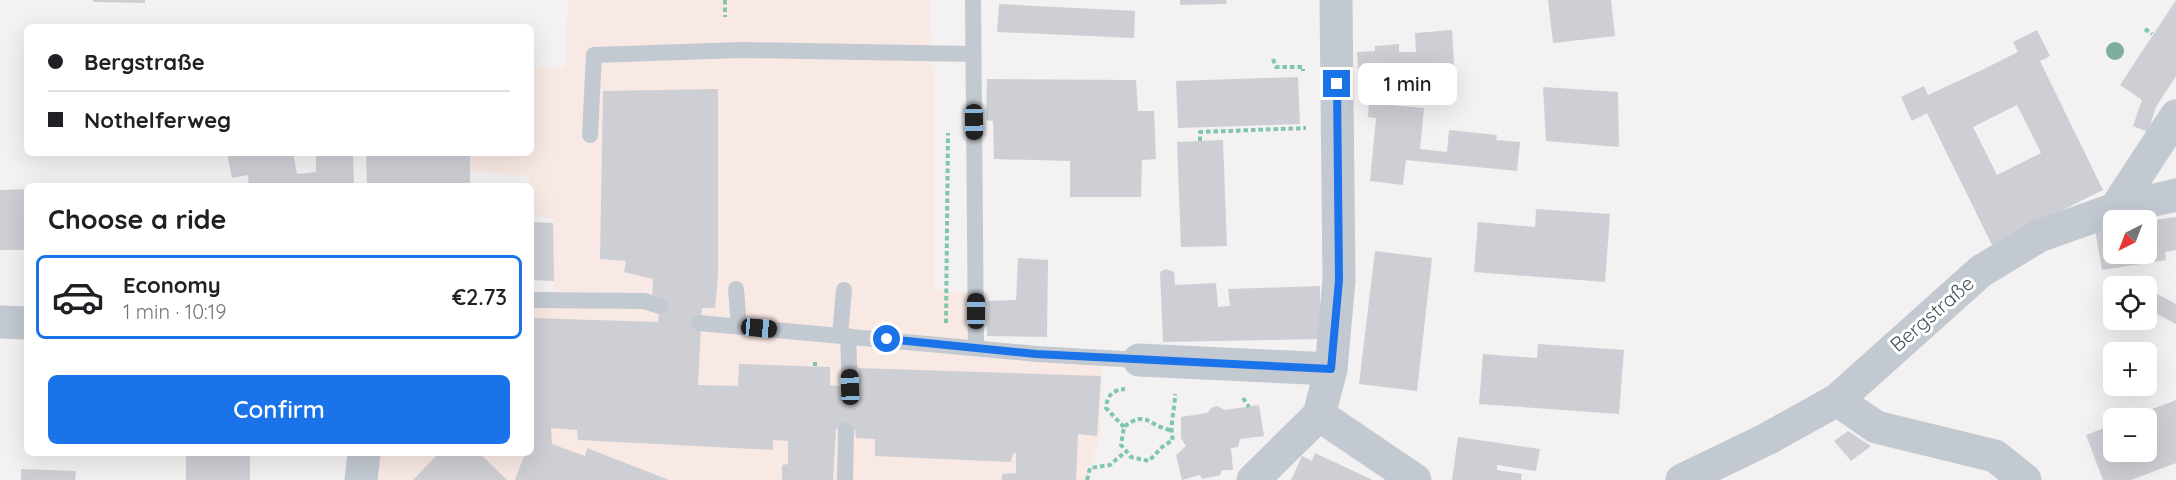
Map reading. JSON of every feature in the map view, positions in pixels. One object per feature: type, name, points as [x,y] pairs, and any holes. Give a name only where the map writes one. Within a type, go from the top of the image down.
[{"type":"street","points":[[1253,480],[1319,415],[1331,369],[1339,280],[1336,0]]},
{"type":"street","points":[[2115,209],[2172,138]]},
{"type":"street","name":"Bergstraße","points":[[1682,480],[1767,439],[1837,400],[1924,319],[1981,271],[2039,236],[2115,209],[2176,195]]},
{"type":"street","points":[[0,322],[24,323]]},
{"type":"street","points":[[1135,374],[1331,369]]},
{"type":"street","points":[[1837,400],[1876,427],[1995,456],[2025,480]]},
{"type":"street","points":[[1319,415],[1416,480]]},
{"type":"street","points":[[361,480],[364,456]]},
{"type":"lane","points":[[973,0],[976,348]]},
{"type":"lane","points":[[590,135],[594,55],[741,50],[973,54]]},
{"type":"lane","points":[[736,289],[740,326]]},
{"type":"lane","points":[[844,290],[844,336],[850,387]]},
{"type":"lane","points":[[534,300],[644,301],[660,306]]},
{"type":"lane","points":[[699,323],[976,348],[1135,374]]},
{"type":"lane","points":[[846,430],[846,480]]},
{"type":"path","points":[[725,0],[725,18]]},
{"type":"path","points":[[2145,29],[2152,34]]},
{"type":"path","points":[[1273,59],[1276,67],[1303,67]]},
{"type":"path","points":[[945,345],[948,125]]},
{"type":"path","points":[[1200,141],[1200,132],[1309,128]]},
{"type":"path","points":[[1124,427],[1106,408],[1106,401],[1135,374]]},
{"type":"path","points":[[1164,393],[1186,395]]},
{"type":"path","points":[[1170,430],[1145,418],[1135,419],[1124,427],[1121,445],[1126,452],[1140,461],[1149,461],[1162,447],[1173,440],[1170,430],[1174,418],[1175,394]]},
{"type":"path","points":[[1231,396],[1242,397],[1249,407]]},
{"type":"path","points":[[1087,480],[1090,468],[1110,465],[1126,452]]},
{"type":"shaded area","points":[[568,0],[930,0],[932,65],[935,75],[935,291],[976,292],[977,348],[1102,357],[1100,435],[1087,480],[361,480],[364,456],[534,456],[534,300],[554,300],[553,218],[534,216],[534,183],[529,183],[529,176],[470,171],[470,156],[534,156],[534,67],[565,67]]},
{"type":"building","points":[[93,0],[145,0],[145,3],[93,2]]},
{"type":"building","points":[[1180,0],[1226,0],[1227,4],[1180,5]]},
{"type":"building","points":[[1548,0],[1611,0],[1615,36],[1553,43]]},
{"type":"building","points":[[2176,0],[2176,76],[2156,107],[2148,132],[2133,126],[2142,100],[2120,85]]},
{"type":"building","points":[[999,4],[1135,11],[1134,38],[997,32]]},
{"type":"building","points":[[1452,30],[1455,81],[1359,87],[1357,52],[1375,51],[1375,46],[1399,44],[1399,52],[1416,52],[1415,33]]},
{"type":"building","points":[[2037,30],[2050,56],[2040,61],[2103,190],[1992,245],[1927,113],[1912,121],[1901,97],[1924,86],[1928,95],[1980,71],[2018,52],[2013,42]],"holes":[[[2017,105],[2041,153],[1997,175],[1973,127]]]},
{"type":"building","points":[[1298,77],[1300,124],[1178,128],[1176,81]]},
{"type":"building","points":[[987,79],[1136,80],[1138,111],[1154,111],[1156,159],[1142,160],[1141,197],[1070,197],[1070,161],[994,159],[993,121],[986,120]]},
{"type":"building","points":[[1543,87],[1618,92],[1619,147],[1546,141]]},
{"type":"building","points":[[718,89],[718,277],[715,308],[702,308],[698,385],[738,386],[739,364],[830,367],[830,385],[857,388],[858,368],[1101,376],[1097,436],[1078,434],[1076,480],[1002,480],[1002,474],[1016,473],[1016,453],[1013,454],[1011,462],[875,456],[875,439],[856,438],[855,430],[836,429],[833,480],[782,480],[782,465],[788,464],[788,441],[773,440],[773,450],[578,440],[577,430],[551,428],[552,444],[585,456],[587,448],[669,480],[515,480],[524,456],[534,456],[534,318],[658,322],[660,306],[652,298],[653,279],[624,272],[626,261],[600,259],[603,91]]},
{"type":"building","points":[[1369,103],[1424,108],[1420,149],[1447,152],[1449,130],[1497,135],[1496,140],[1520,142],[1517,171],[1406,160],[1403,185],[1370,181],[1376,118],[1368,117]]},
{"type":"building","points":[[1223,140],[1227,246],[1181,247],[1177,142]]},
{"type":"building","points":[[228,156],[294,156],[297,174],[316,172],[316,156],[353,156],[354,183],[249,183],[248,175],[232,178]]},
{"type":"building","points":[[366,156],[470,156],[470,183],[367,183]]},
{"type":"building","points":[[24,189],[24,250],[0,250],[0,190]]},
{"type":"building","points":[[1536,209],[1610,214],[1605,282],[1474,272],[1478,222],[1535,227]]},
{"type":"building","points":[[2176,217],[2176,250],[2165,252],[2166,260],[2157,261],[2157,220]]},
{"type":"building","points":[[534,222],[553,223],[554,281],[534,280]]},
{"type":"building","points":[[2103,229],[2103,264],[2140,264],[2102,270],[2095,230]]},
{"type":"building","points":[[1375,251],[1432,258],[1417,391],[1359,384]]},
{"type":"building","points":[[1018,258],[1048,260],[1047,337],[987,336],[988,301],[1016,300]]},
{"type":"building","points":[[1166,269],[1174,272],[1175,285],[1216,283],[1218,307],[1230,306],[1228,289],[1320,286],[1320,339],[1163,342],[1160,272]]},
{"type":"building","points":[[2157,294],[2176,304],[2176,324],[2157,314]]},
{"type":"building","points":[[1538,344],[1624,350],[1619,414],[1479,404],[1483,354],[1537,358]]},
{"type":"building","points":[[2176,400],[2176,463],[2131,480],[2103,480],[2086,435],[2103,428],[2103,462],[2157,462],[2157,408],[2155,408]]},
{"type":"building","points":[[1259,405],[1264,436],[1240,439],[1238,447],[1231,448],[1233,470],[1222,470],[1220,475],[1202,479],[1200,475],[1182,480],[1176,455],[1186,446],[1181,438],[1181,417],[1207,413],[1211,408],[1217,406],[1225,410]]},
{"type":"building","points":[[1848,431],[1871,446],[1851,461],[1834,441]]},
{"type":"building","points":[[1458,437],[1540,449],[1536,471],[1497,465],[1497,470],[1522,474],[1521,480],[1452,480]]},
{"type":"building","points":[[1315,453],[1373,480],[1291,480],[1302,456],[1312,461]]},
{"type":"building","points":[[186,456],[250,456],[250,480],[186,480]]},
{"type":"building","points":[[436,456],[482,456],[507,480],[413,480]]},
{"type":"building","points":[[21,469],[76,471],[75,480],[21,480]]},
{"type":"route","points":[[887,339],[1036,354],[1331,369],[1339,280],[1337,84]]}]
